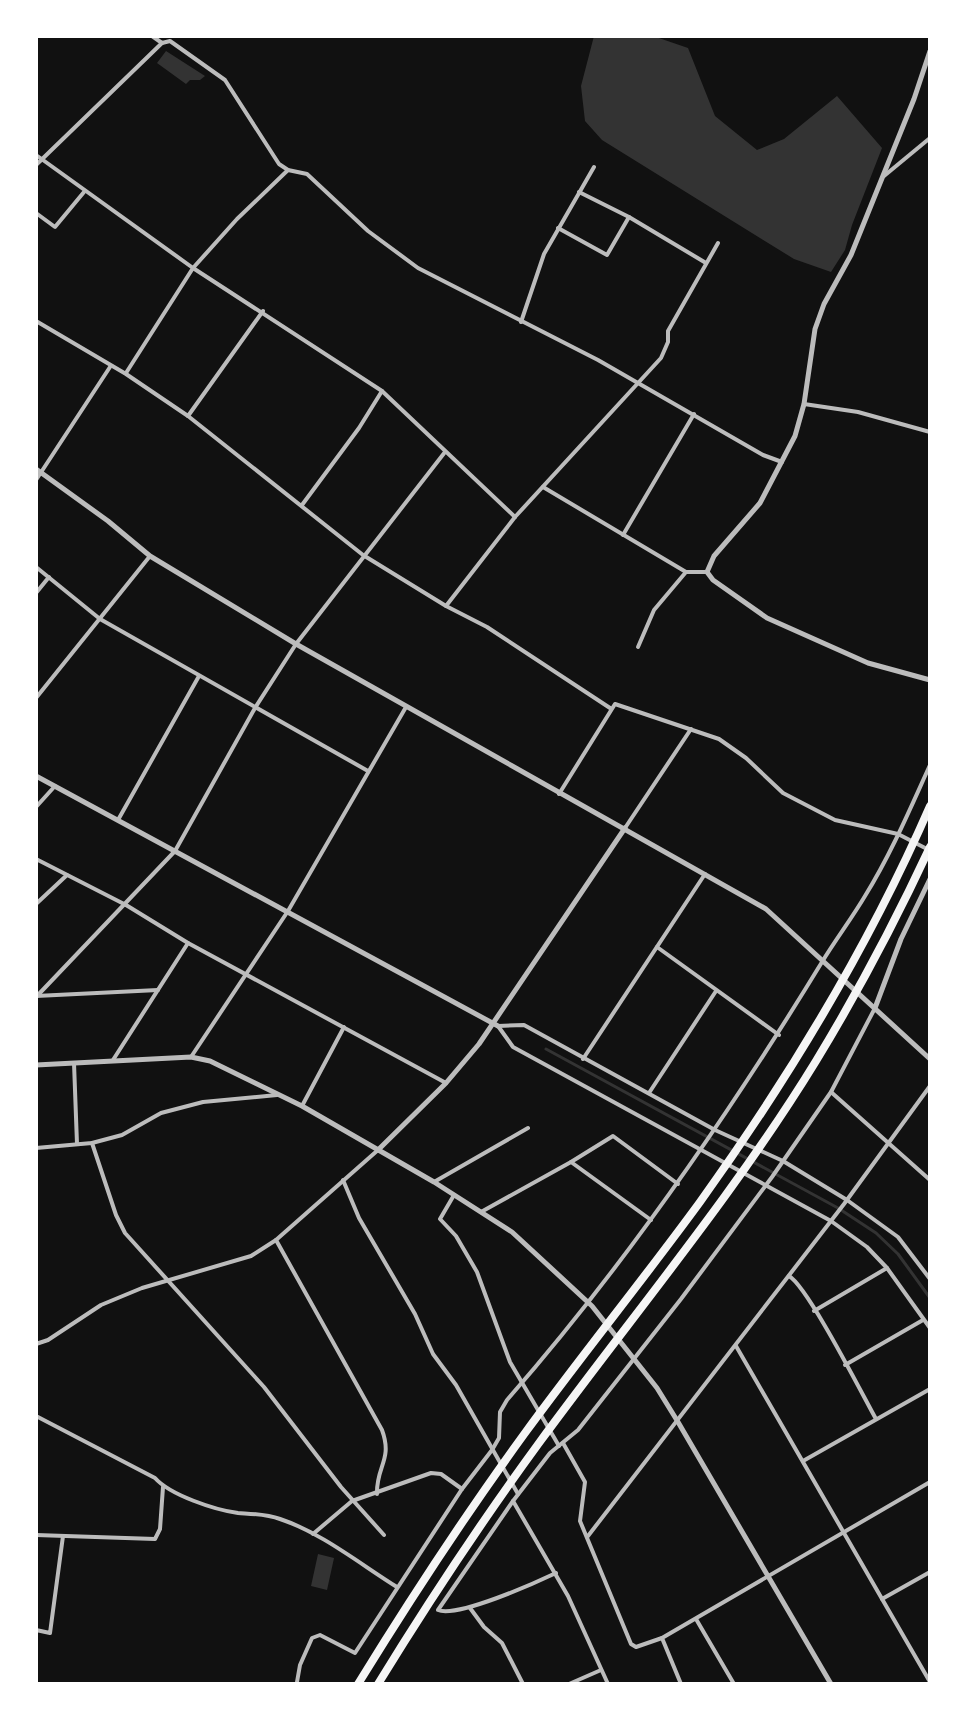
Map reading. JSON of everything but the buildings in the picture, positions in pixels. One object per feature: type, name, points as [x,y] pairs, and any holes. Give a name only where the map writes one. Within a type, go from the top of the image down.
[{"type":"highway","points":[[358,1684],[426,1574],[526,1432],[700,1201],[757,1118],[852,964],[908,856],[930,806]]},
{"type":"highway","points":[[378,1684],[438,1586],[539,1443],[763,1142],[816,1061],[867,974],[930,848]]},
{"type":"street","points":[[152,36],[162,43]]},
{"type":"street","points":[[36,165],[162,43],[170,41],[225,80],[275,159],[288,170],[307,174],[368,231],[418,268],[598,360],[763,455],[782,462]]},
{"type":"street","points":[[707,572],[714,556],[760,503],[795,436],[804,404],[815,329],[824,304],[851,255],[916,94],[930,51]]},
{"type":"street","points":[[882,177],[930,138]]},
{"type":"street","points":[[36,155],[193,268],[382,391],[515,517]]},
{"type":"street","points":[[521,322],[544,254],[594,167]]},
{"type":"street","points":[[126,374],[193,268],[237,219],[288,170]]},
{"type":"street","points":[[36,213],[55,227],[84,192]]},
{"type":"street","points":[[579,192],[629,217],[706,263]]},
{"type":"street","points":[[558,228],[607,255],[629,217]]},
{"type":"street","points":[[446,606],[515,517],[661,358],[668,342],[668,331],[718,243]]},
{"type":"street","points":[[188,416],[263,311]]},
{"type":"street","points":[[36,321],[126,374],[188,416],[363,555],[446,606],[487,627],[610,708]]},
{"type":"street","points":[[36,480],[39,471],[110,367]]},
{"type":"street","points":[[302,505],[359,428],[382,391]]},
{"type":"street","points":[[804,404],[858,412],[930,432]]},
{"type":"street","points":[[623,535],[694,414]]},
{"type":"street","points":[[37,996],[175,851],[255,708],[296,644],[445,452]]},
{"type":"street","points":[[39,471],[150,556],[296,644],[766,909],[930,1059]]},
{"type":"street","points":[[543,487],[686,572],[707,572]]},
{"type":"street","points":[[36,698],[150,556]]},
{"type":"street","points":[[36,567],[100,619],[368,771]]},
{"type":"street","points":[[638,647],[654,610],[686,572]]},
{"type":"street","points":[[707,572],[713,580],[767,618],[868,663],[930,680]]},
{"type":"street","points":[[36,593],[49,577]]},
{"type":"street","points":[[118,820],[199,676]]},
{"type":"street","points":[[559,794],[615,704],[719,739],[746,758],[783,793],[835,820],[898,834],[930,848]]},
{"type":"street","points":[[191,1057],[288,911],[408,705]]},
{"type":"street","points":[[36,1344],[48,1340],[101,1305],[142,1288],[251,1256],[276,1240],[378,1150],[446,1083],[496,1024],[691,729]]},
{"type":"street","points":[[297,1682],[300,1665],[312,1638],[320,1635],[355,1653],[462,1489],[492,1450],[499,1438],[500,1412],[507,1400],[588,1303],[708,1143],[865,896],[930,765]]},
{"type":"street","points":[[36,776],[496,1024],[513,1047],[831,1221],[867,1247],[887,1268],[930,1328]]},
{"type":"street","points":[[36,807],[55,786]]},
{"type":"street","points":[[36,859],[126,905],[188,943],[446,1083]]},
{"type":"street","points":[[583,1059],[705,874]]},
{"type":"street","points":[[36,904],[67,875]]},
{"type":"street","points":[[556,1573],[470,1608],[444,1613],[438,1610],[518,1494],[550,1453],[578,1430],[681,1299],[766,1186],[831,1092],[875,1008],[901,939],[930,879]]},
{"type":"street","points":[[113,1060],[188,943]]},
{"type":"street","points":[[657,947],[779,1035]]},
{"type":"street","points":[[37,996],[158,990]]},
{"type":"street","points":[[648,1094],[716,991]]},
{"type":"street","points":[[496,1024],[524,1025],[714,1132],[783,1161],[898,1237],[930,1279]]},
{"type":"street","points":[[302,1106],[344,1027]]},
{"type":"street","points":[[36,1065],[191,1057],[210,1061],[302,1106],[434,1182],[512,1232],[588,1303],[633,1358],[678,1422],[831,1684]]},
{"type":"street","points":[[74,1063],[77,1144]]},
{"type":"street","points":[[588,1536],[831,1221],[930,1086]]},
{"type":"street","points":[[831,1092],[930,1180]]},
{"type":"street","points":[[36,1148],[92,1143],[122,1135],[161,1113],[203,1102],[277,1095]]},
{"type":"street","points":[[434,1182],[528,1128]]},
{"type":"street","points":[[481,1212],[613,1136],[678,1184]]},
{"type":"street","points":[[92,1143],[125,1233],[264,1387],[352,1501],[384,1535]]},
{"type":"street","points":[[571,1162],[651,1220]]},
{"type":"street","points":[[343,1180],[359,1218],[415,1314],[433,1354],[456,1385],[518,1494]]},
{"type":"street","points":[[454,1195],[440,1219],[456,1236],[477,1272],[510,1362],[585,1482],[580,1521],[631,1644],[636,1647],[662,1638],[930,1482]]},
{"type":"street","points":[[276,1240],[382,1430],[387,1454],[377,1480],[377,1494]]},
{"type":"street","points":[[814,1311],[887,1268]]},
{"type":"street","points":[[789,1276],[795,1280],[814,1311],[876,1419]]},
{"type":"street","points":[[845,1365],[924,1319]]},
{"type":"street","points":[[736,1346],[930,1682]]},
{"type":"street","points":[[803,1462],[930,1389]]},
{"type":"street","points":[[36,1416],[155,1478],[163,1487],[216,1509],[282,1519],[313,1534],[397,1587]]},
{"type":"street","points":[[313,1534],[352,1501],[431,1473],[441,1474],[462,1489]]},
{"type":"street","points":[[36,1535],[155,1539],[160,1529],[163,1487]]},
{"type":"street","points":[[513,1501],[556,1573],[608,1684]]},
{"type":"street","points":[[36,1630],[50,1633],[63,1536]]},
{"type":"street","points":[[882,1599],[930,1572]]},
{"type":"street","points":[[470,1608],[484,1627],[502,1643],[523,1684]]},
{"type":"street","points":[[696,1619],[734,1684]]},
{"type":"street","points":[[662,1638],[681,1684]]},
{"type":"street","points":[[924,1671],[930,1668]]},
{"type":"street","points":[[569,1684],[601,1670]]},
{"type":"shaded area","points":[[594,36],[653,36],[688,48],[715,116],[757,150],[784,139],[837,96],[882,148],[845,250],[831,272],[794,259],[602,140],[585,121],[581,86]]},
{"type":"shaded area","points":[[166,51],[205,76],[186,84],[157,63]]},
{"type":"shaded area","points":[[318,1554],[334,1558],[327,1590],[311,1586]]},
{"type":"waterway","points":[[546,1049],[838,1208],[876,1233],[898,1254],[930,1298]]}]
